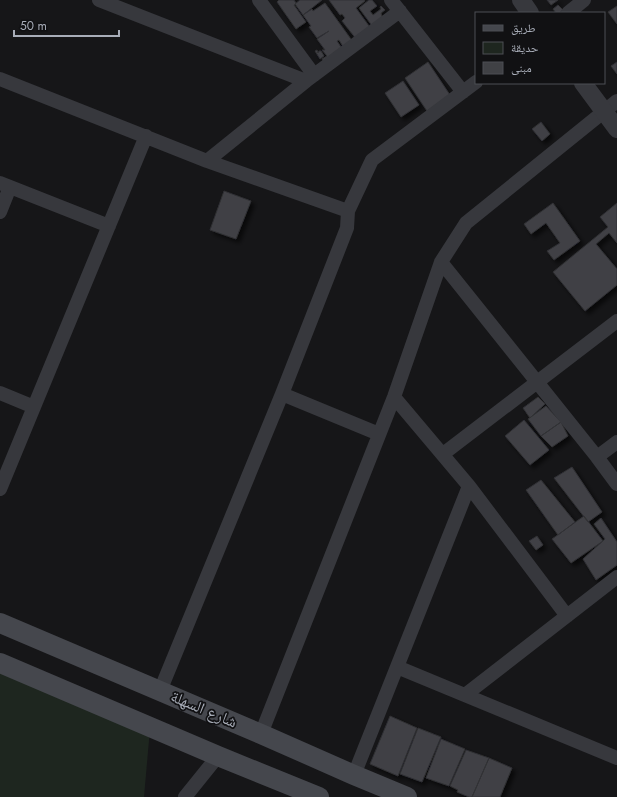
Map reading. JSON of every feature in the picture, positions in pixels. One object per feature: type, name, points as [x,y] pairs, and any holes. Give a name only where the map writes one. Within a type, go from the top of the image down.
[{"type":"main road","name":"شارع السهلة","points":[[0,623],[407,797]]},
{"type":"main road","points":[[0,663],[218,756],[319,797]]},
{"type":"street","points":[[99,0],[124,4],[310,78]]},
{"type":"street","points":[[259,0],[310,78]]},
{"type":"street","points":[[391,0],[463,92]]},
{"type":"street","points":[[521,0],[529,12]]},
{"type":"street","points":[[569,12],[584,0]]},
{"type":"street","points":[[207,161],[310,78],[400,11]]},
{"type":"street","points":[[0,79],[207,161],[348,211]]},
{"type":"street","points":[[160,691],[282,394],[347,228],[348,211],[372,160],[475,83]]},
{"type":"street","points":[[584,84],[610,106],[617,129]]},
{"type":"street","points":[[261,734],[394,397],[441,262],[466,222],[610,106]]},
{"type":"street","points":[[0,489],[146,136]]},
{"type":"street","points":[[0,212],[5,185],[109,226]]},
{"type":"street","points":[[441,262],[536,382],[598,457],[617,484]]},
{"type":"street","points":[[442,454],[617,321]]},
{"type":"street","points":[[0,393],[34,408]]},
{"type":"street","points":[[282,394],[379,434]]},
{"type":"street","points":[[394,397],[469,486],[567,616]]},
{"type":"street","points":[[598,457],[617,442]]},
{"type":"street","points":[[354,775],[469,486]]},
{"type":"street","points":[[464,695],[617,577]]},
{"type":"street","points":[[397,667],[617,758]]},
{"type":"street","points":[[185,797],[218,756]]},
{"type":"green space","points":[[0,672],[150,729],[144,797],[0,797]]},
{"type":"building","points":[[279,0],[294,0],[296,3],[294,5],[306,22],[296,29],[277,2]]},
{"type":"building","points":[[300,0],[322,0],[303,15],[295,4]]},
{"type":"building","points":[[329,0],[365,1],[356,8],[369,26],[357,40],[342,21],[345,18],[342,14],[340,15]]},
{"type":"building","points":[[369,0],[372,0],[377,6],[370,11],[373,15],[381,9],[381,6],[385,10],[381,13],[382,17],[373,27],[359,8]]},
{"type":"building","points":[[547,0],[558,0],[551,5]]},
{"type":"building","points":[[325,3],[353,42],[344,48],[339,40],[337,41],[341,47],[325,63],[322,59],[327,56],[322,50],[325,50],[317,39],[329,31],[317,38],[303,15],[312,9],[313,11]]},
{"type":"building","points":[[558,5],[563,10],[560,12],[555,12],[553,9]]},
{"type":"building","points":[[617,6],[617,24],[608,12]]},
{"type":"building","points":[[317,50],[318,53],[321,51],[324,56],[320,59],[315,51]]},
{"type":"building","points":[[428,62],[450,95],[427,111],[405,78]]},
{"type":"building","points":[[617,62],[617,74],[611,66]]},
{"type":"building","points":[[403,81],[419,105],[401,117],[385,93]]},
{"type":"building","points":[[541,122],[550,134],[542,141],[532,129]]},
{"type":"building","points":[[224,191],[251,201],[236,239],[210,230]]},
{"type":"building","points":[[553,203],[580,241],[554,260],[547,251],[560,243],[546,223],[531,234],[524,224]]},
{"type":"building","points":[[617,203],[617,243],[609,233],[596,244],[617,269],[617,285],[585,311],[553,272],[608,227],[600,217]]},
{"type":"building","points":[[538,397],[545,404],[530,418],[523,408]]},
{"type":"building","points":[[546,406],[561,422],[541,436],[528,419]]},
{"type":"building","points":[[524,420],[549,450],[530,465],[505,436]]},
{"type":"building","points":[[561,422],[568,436],[552,447],[541,436]]},
{"type":"building","points":[[572,467],[602,512],[588,522],[554,478]]},
{"type":"building","points":[[541,480],[575,522],[558,535],[526,490]]},
{"type":"building","points":[[584,516],[603,541],[571,563],[552,539]]},
{"type":"building","points":[[601,518],[617,542],[617,565],[596,580],[583,559],[605,539],[594,524]]},
{"type":"building","points":[[537,536],[543,545],[536,550],[529,541]]},
{"type":"building","points":[[390,716],[417,728],[398,776],[370,764]]},
{"type":"building","points":[[418,728],[441,737],[422,782],[400,774]]},
{"type":"building","points":[[441,739],[465,749],[449,786],[426,778]]},
{"type":"building","points":[[466,750],[489,758],[472,797],[457,792],[458,790],[450,786]]},
{"type":"building","points":[[489,758],[512,768],[500,797],[472,797]]}]
